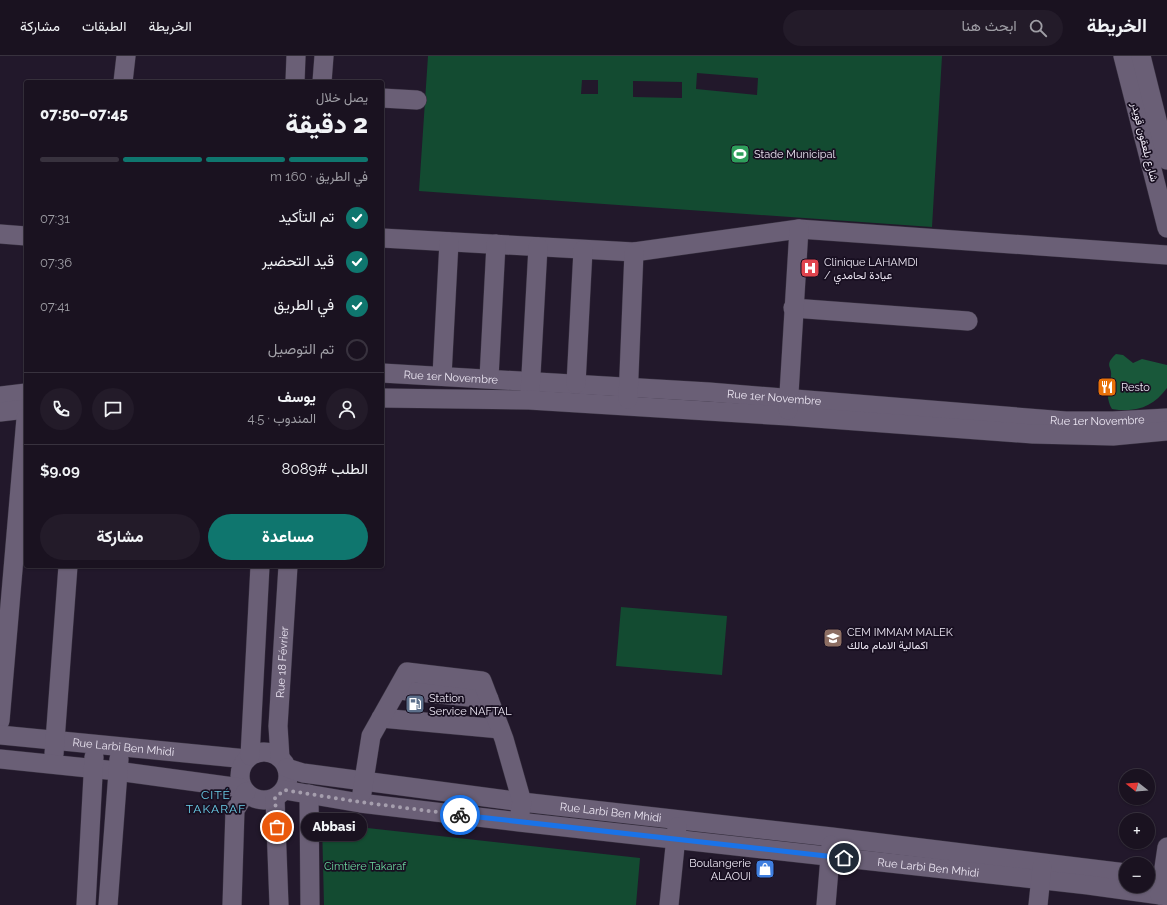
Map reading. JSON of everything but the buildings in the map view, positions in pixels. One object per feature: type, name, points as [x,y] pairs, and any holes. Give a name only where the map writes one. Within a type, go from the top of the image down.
[{"type":"street","points":[[123,80],[126,56]]},
{"type":"street","points":[[295,80],[296,56]]},
{"type":"street","points":[[322,80],[324,56]]},
{"type":"street","name":"شارع بلعقون قويدر","points":[[1123,56],[1151,131],[1167,160]]},
{"type":"street","name":"شارع بلعقون قويدر","points":[[1141,56],[1151,131],[1167,228]]},
{"type":"street","points":[[384,98],[417,100]]},
{"type":"street","points":[[788,406],[799,229]]},
{"type":"street","points":[[384,238],[634,252],[799,229],[1167,255]]},
{"type":"street","points":[[0,234],[24,236]]},
{"type":"street","points":[[442,376],[449,242]]},
{"type":"street","points":[[489,378],[496,244]]},
{"type":"street","points":[[529,400],[538,247]]},
{"type":"street","points":[[576,384],[584,250]]},
{"type":"street","points":[[628,406],[634,252]]},
{"type":"street","points":[[793,308],[968,321]]},
{"type":"street","name":"Rue 1er Novembre","points":[[384,373],[629,386],[709,392],[788,406]]},
{"type":"street","points":[[709,392],[709,411]]},
{"type":"street","points":[[0,396],[24,393]]},
{"type":"street","name":"Rue 1er Novembre","points":[[384,398],[529,400],[709,411],[788,406],[1066,421],[1113,429],[1167,431]]},
{"type":"street","points":[[0,412],[24,409]]},
{"type":"street","name":"Rue 1er Novembre","points":[[1113,429],[1167,418]]},
{"type":"street","points":[[0,721],[24,441]]},
{"type":"street","points":[[54,765],[68,568]]},
{"type":"street","points":[[232,905],[234,810],[244,790],[240,772],[248,757],[260,568]]},
{"type":"street","name":"Rue 18 Février","points":[[283,763],[278,726],[288,568]]},
{"type":"street","points":[[360,802],[371,736],[407,672],[482,681],[500,729],[522,802],[519,822]]},
{"type":"street","points":[[381,718],[500,729]]},
{"type":"street","name":"Rue Larbi Ben Mhidi","points":[[0,735],[121,746],[196,755],[248,757]]},
{"type":"street","points":[[86,905],[92,769],[95,744]]},
{"type":"street","points":[[108,905],[117,771],[121,746]]},
{"type":"street","points":[[248,757],[256,753],[268,752],[283,763],[288,776],[280,794],[278,905]]},
{"type":"street","points":[[0,759],[117,771],[244,790],[255,799],[262,800],[280,794]]},
{"type":"street","name":"Rue Larbi Ben Mhidi","points":[[283,763],[303,773],[363,782],[522,802],[928,848],[1042,871],[1161,885]]},
{"type":"street","name":"Rue Larbi Ben Mhidi","points":[[280,794],[309,794],[519,822],[927,868],[1119,873]]},
{"type":"street","points":[[309,794],[310,905]]},
{"type":"street","points":[[669,905],[678,820]]},
{"type":"street","points":[[826,905],[832,836]]},
{"type":"street","points":[[1161,885],[1167,847]]},
{"type":"street","points":[[927,868],[928,848]]},
{"type":"street","points":[[1038,905],[1042,871]]},
{"type":"green space","name":"Stade Municipal","points":[[428,56],[942,56],[932,227],[419,191]],"holes":[[[697,73],[758,78],[757,95],[696,89]],[[582,80],[598,80],[598,94],[581,94]],[[633,81],[682,82],[682,98],[633,97]]]},
{"type":"green space","points":[[1116,354],[1123,355],[1133,363],[1142,359],[1167,365],[1167,388],[1162,395],[1150,404],[1136,409],[1112,409],[1108,397],[1111,377],[1109,364]]},
{"type":"green space","points":[[621,607],[727,616],[722,675],[616,666]]},
{"type":"green space","name":"Cimtière Takaraf","points":[[322,823],[640,858],[636,905],[324,905]]},
{"type":"way so far","points":[[277,827],[275,798],[284,790],[460,815]]},
{"type":"place","name":"Stade Municipal","points":[[740,154]]},
{"type":"place","name":"Clinique LAHAMDI / عيادة لحامدي","points":[[810,268]]},
{"type":"place","name":"Resto","points":[[1107,387]]},
{"type":"place","name":"CEM IMMAM MALEK اكمالية الامام مالك","points":[[833,638]]},
{"type":"place","name":"Station Service NAFTAL","points":[[415,704]]},
{"type":"place","name":"Abbasi","points":[[277,827]]},
{"type":"place","name":"Boulangerie ALAOUI","points":[[765,869]]},
{"type":"district","name":"CITÉ TAKARAF","points":[[216,802]]},
{"type":"route","points":[[460,815],[844,858]]}]
